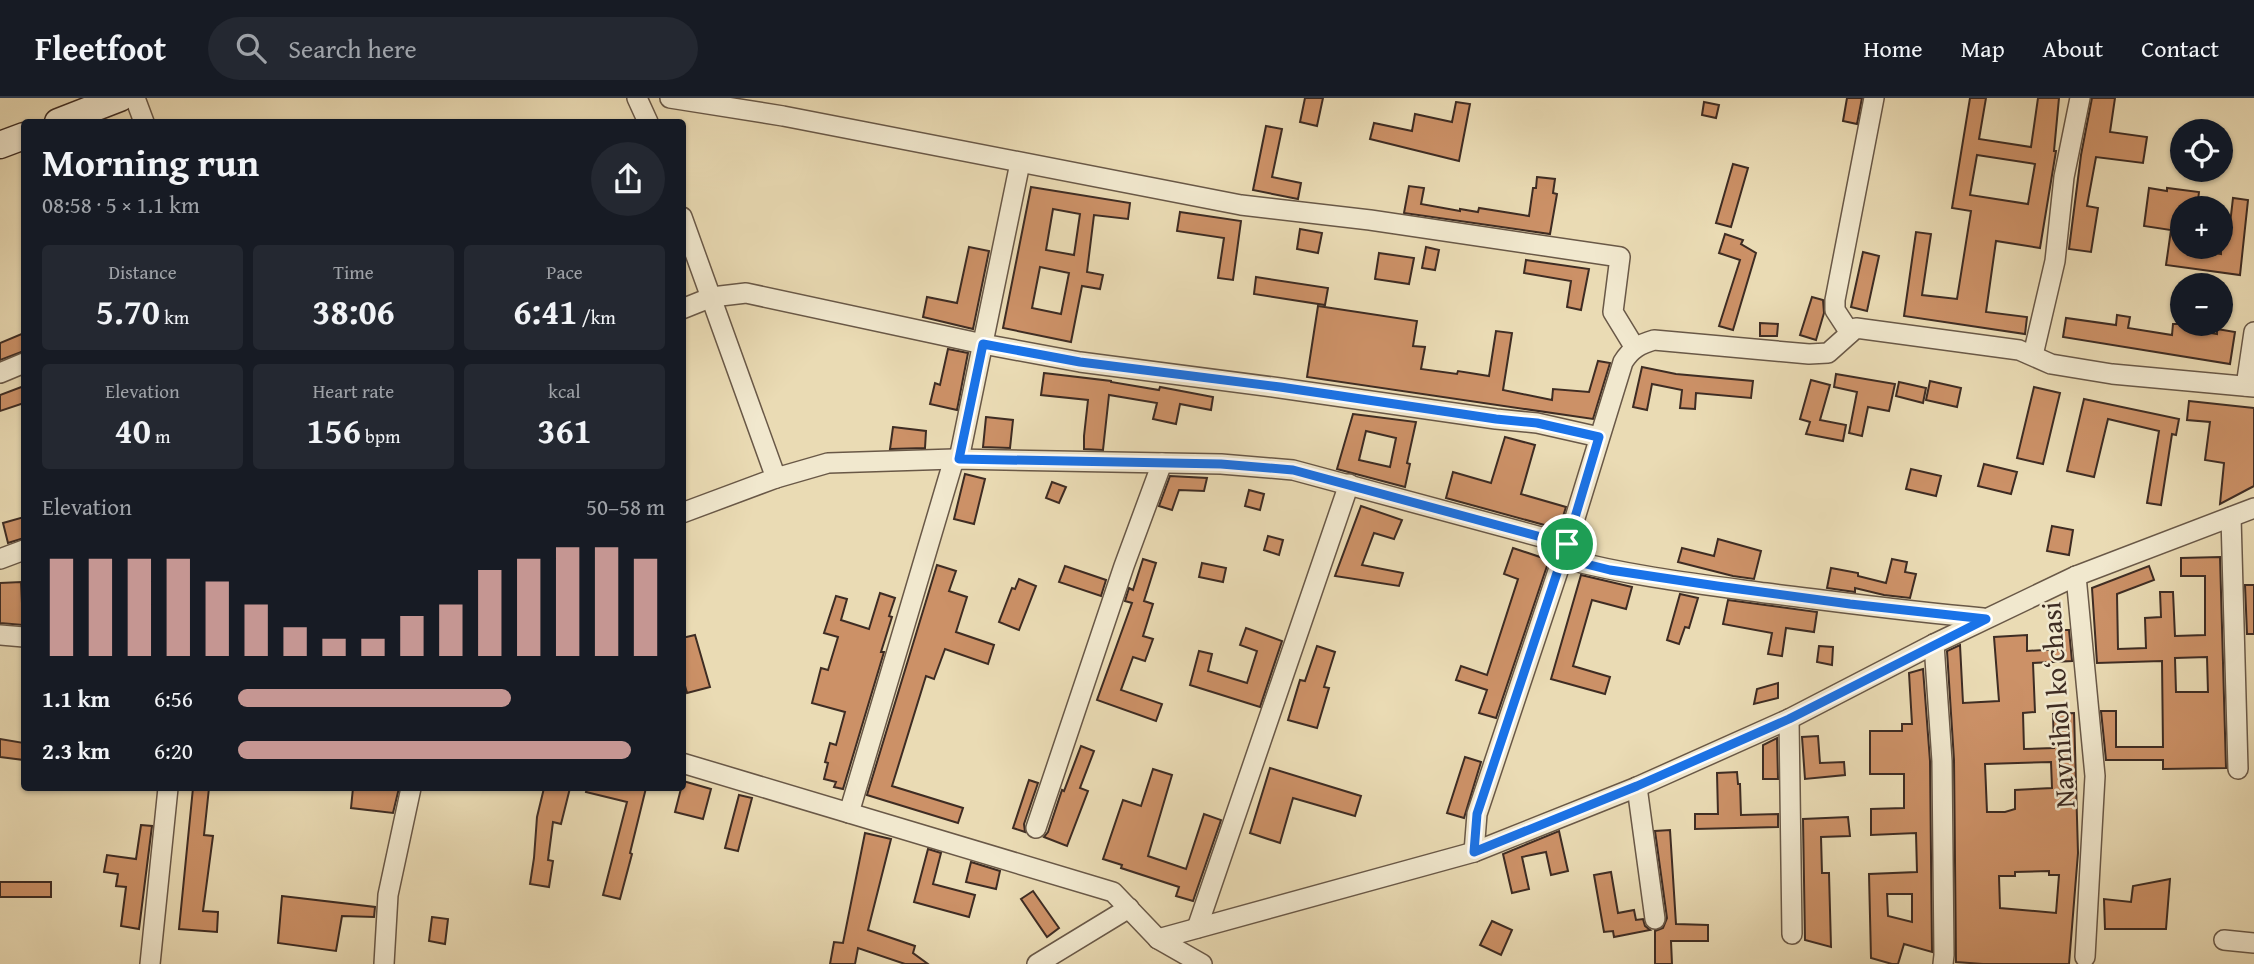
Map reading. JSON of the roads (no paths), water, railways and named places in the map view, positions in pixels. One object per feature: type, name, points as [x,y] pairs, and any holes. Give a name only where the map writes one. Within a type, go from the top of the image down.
[{"type":"main road","points":[[66,119],[120,98]]},
{"type":"main road","points":[[0,145],[21,137]]},
{"type":"street","points":[[135,98],[143,119]]},
{"type":"street","points":[[637,98],[647,119]]},
{"type":"street","points":[[670,98],[783,116],[1241,205],[1370,220],[1620,257],[1613,312],[1635,348]]},
{"type":"street","points":[[1850,334],[1835,310],[1835,300],[1874,98]]},
{"type":"street","points":[[2033,355],[2055,261],[2064,177],[2080,98]]},
{"type":"street","points":[[849,813],[957,459],[1020,163]]},
{"type":"street","points":[[686,228],[776,478]]},
{"type":"street","points":[[686,307],[712,297],[746,293],[1080,362],[1537,423],[1599,437]]},
{"type":"street","points":[[1474,852],[1477,814],[1623,362],[1635,348],[1654,340],[1810,354],[1828,353],[1856,328],[2019,350],[2051,364],[2112,374],[2250,387],[2254,332]]},
{"type":"street","points":[[0,373],[21,364]]},
{"type":"street","points":[[686,512],[776,478],[828,463],[957,459],[1221,464],[1293,470],[1349,484],[1564,551],[1610,570],[1850,604],[1986,619]]},
{"type":"street","points":[[1036,828],[1124,566],[1162,463]]},
{"type":"street","points":[[1197,928],[1349,484]]},
{"type":"street","name":"Navnihol koʻchasi","points":[[1158,939],[1474,852],[1637,786],[1789,719],[1934,644],[2076,576],[2254,508]]},
{"type":"street","points":[[2231,517],[2238,769]]},
{"type":"street","points":[[0,558],[21,551]]},
{"type":"street","name":"Navnihol koʻchasi","points":[[2076,576],[2095,776],[2085,957]]},
{"type":"street","points":[[0,635],[21,637]]},
{"type":"street","points":[[1934,644],[1942,761],[1942,964]]},
{"type":"street","points":[[1789,719],[1792,934]]},
{"type":"street","points":[[686,764],[1113,892],[1158,939],[1202,964]]},
{"type":"street","points":[[1637,786],[1655,919]]},
{"type":"street","points":[[150,964],[168,791]]},
{"type":"street","points":[[384,964],[388,895],[410,791]]},
{"type":"street","points":[[1037,964],[1129,908]]},
{"type":"street","points":[[2224,940],[2254,943]]}]
